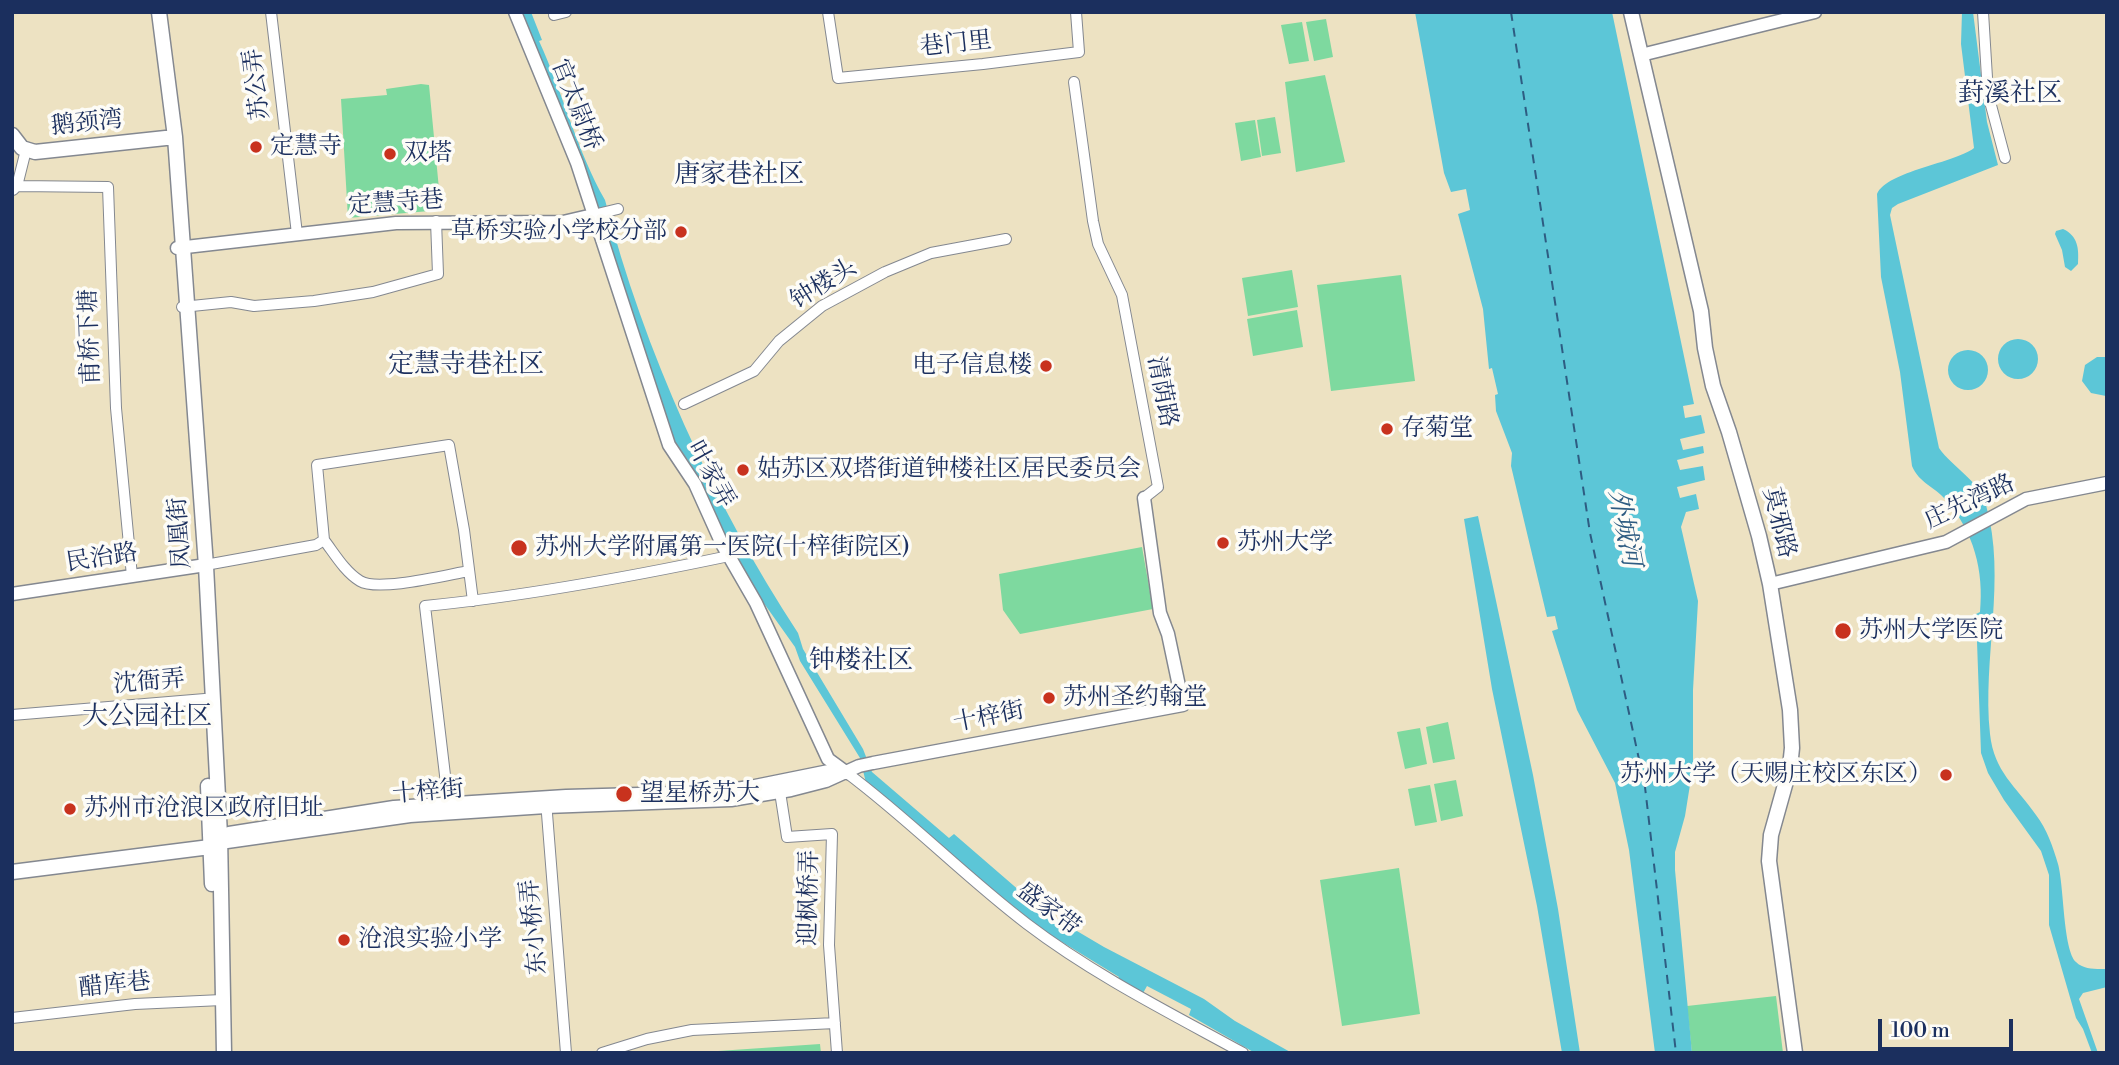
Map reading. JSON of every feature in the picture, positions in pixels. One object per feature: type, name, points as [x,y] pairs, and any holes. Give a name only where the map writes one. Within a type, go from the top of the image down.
[{"type":"main road","name":"凤凰街","points":[[159,12],[185,307],[202,566],[215,841],[218,1053]]},
{"type":"main road","name":"莫邪路","points":[[1631,12],[1701,311],[1713,386],[1757,527],[1770,584],[1790,710],[1790,767],[1770,843],[1769,871],[1795,1053]]},
{"type":"main road","name":"鹅颈湾","points":[[12,135],[19,146],[40,152],[171,138]]},
{"type":"main road","name":"凤凰街","points":[[202,566],[205,699],[215,841]]},
{"type":"main road","name":"十梓街","points":[[12,863],[215,841]]},
{"type":"main road","name":"十梓街","points":[[12,872],[215,841]]},
{"type":"main road","name":"凤凰街","points":[[219,1000],[224,1053]]},
{"type":"street","name":"苏公弄","points":[[271,12],[297,234]]},
{"type":"street","name":"官太尉桥","points":[[515,12],[596,215]]},
{"type":"street","points":[[554,15],[566,12]]},
{"type":"street","name":"巷门里","points":[[828,12],[838,78],[1079,52],[1076,12]]},
{"type":"street","points":[[1641,55],[1815,12]]},
{"type":"street","points":[[1983,12],[1988,94],[2005,158]]},
{"type":"street","name":"清荫路","points":[[1074,82],[1093,221],[1098,244],[1122,295],[1158,487],[1144,498],[1160,613],[1168,634],[1183,705]]},
{"type":"street","points":[[15,188],[26,150]]},
{"type":"street","name":"甫桥下塘","points":[[15,188],[107,187],[116,408],[132,576]]},
{"type":"street","name":"定慧寺巷","points":[[180,248],[396,223],[563,222],[614,211]]},
{"type":"street","name":"叶家弄","points":[[596,215],[669,445],[695,484],[729,556],[756,603],[828,759],[853,769]]},
{"type":"street","points":[[185,307],[231,302],[254,306],[314,301],[373,292],[438,274],[436,221]]},
{"type":"street","name":"钟楼头","points":[[684,404],[754,371],[779,341],[822,306],[885,272],[931,253],[1006,239]]},
{"type":"street","points":[[469,571],[386,584],[362,583],[351,574],[324,540],[317,465],[449,445],[469,571],[472,601]]},
{"type":"street","name":"庄先湾路","points":[[1770,584],[1946,542],[2026,499],[2107,484]]},
{"type":"street","points":[[202,566],[316,545],[324,540]]},
{"type":"street","points":[[449,808],[425,606],[642,575],[729,556]]},
{"type":"street","name":"民治路","points":[[12,594],[202,566]]},
{"type":"street","name":"沈衙弄","points":[[12,715],[205,699]]},
{"type":"street","name":"十梓街","points":[[546,802],[704,803],[780,792],[826,781],[873,762],[1183,705]]},
{"type":"street","name":"十梓街","points":[[215,841],[394,807],[449,808],[712,792],[853,769]]},
{"type":"street","name":"盛家带","points":[[853,769],[878,796],[1027,924],[1148,1002],[1243,1053]]},
{"type":"street","name":"迎枫桥弄","points":[[780,792],[788,837],[832,834],[829,945],[838,1053]]},
{"type":"street","name":"东小桥弄","points":[[546,802],[566,1053]]},
{"type":"street","name":"醋库巷","points":[[12,1018],[135,1003],[219,1000]]},
{"type":"street","points":[[602,1053],[647,1039],[692,1030],[835,1023]]},
{"type":"green space","points":[[1326,19],[1333,57],[1314,61],[1306,22]]},
{"type":"green space","points":[[1302,22],[1309,61],[1289,64],[1281,25]]},
{"type":"green space","points":[[1325,75],[1345,162],[1296,172],[1285,82]]},
{"type":"green space","name":"双塔","points":[[429,85],[441,210],[348,218],[341,99],[387,95],[386,89]]},
{"type":"green space","points":[[1275,117],[1281,153],[1262,156],[1257,120]]},
{"type":"green space","points":[[1255,120],[1261,157],[1241,161],[1235,123]]},
{"type":"green space","points":[[1292,270],[1298,307],[1248,316],[1242,278]]},
{"type":"green space","points":[[1401,275],[1415,381],[1331,391],[1317,285]]},
{"type":"green space","points":[[1297,310],[1303,347],[1253,356],[1247,319]]},
{"type":"green space","points":[[1142,547],[1153,609],[1020,634],[1003,610],[999,574]]},
{"type":"green space","points":[[1448,722],[1455,759],[1433,763],[1426,727]]},
{"type":"green space","points":[[1420,728],[1427,764],[1405,769],[1397,732]]},
{"type":"green space","points":[[1456,780],[1463,816],[1441,821],[1434,784]]},
{"type":"green space","points":[[1430,785],[1437,822],[1415,826],[1408,789]]},
{"type":"green space","points":[[1399,868],[1420,1014],[1342,1026],[1320,880]]},
{"type":"green space","points":[[1776,996],[1783,1053],[1692,1053],[1687,1006]]},
{"type":"green space","points":[[820,1044],[821,1053],[689,1053]]},
{"type":"water","points":[[520,12],[531,12],[542,40],[539,41],[578,142],[605,200],[640,313],[684,424],[737,532],[798,633],[803,649],[863,749],[872,772],[949,838],[954,834],[1043,911],[1104,947],[1204,999],[1235,1021],[1292,1053],[1255,1053],[1189,1015],[1191,1009],[1147,986],[1142,995],[1117,981],[1119,977],[1044,931],[866,783],[860,758],[800,661],[795,647],[736,564],[691,465],[674,440],[651,387]]},
{"type":"water","name":"外城河","points":[[1415,12],[1612,12],[1694,404],[1683,406],[1685,418],[1701,415],[1705,433],[1680,439],[1683,450],[1703,446],[1704,453],[1677,460],[1680,470],[1703,466],[1705,480],[1677,487],[1680,498],[1696,494],[1699,509],[1686,512],[1681,527],[1698,601],[1693,690],[1693,766],[1685,816],[1675,852],[1692,1053],[1655,1053],[1629,850],[1615,783],[1577,710],[1552,631],[1558,629],[1555,616],[1547,617],[1511,466],[1512,453],[1496,411],[1495,395],[1498,394],[1492,368],[1489,369],[1483,309],[1458,214],[1470,210],[1466,189],[1451,192],[1444,173]]},
{"type":"water","points":[[1962,12],[1973,12],[1987,122],[1998,165],[1898,204],[1892,208],[1890,215],[1939,448],[1983,496],[1992,533],[1994,590],[1988,705],[1992,747],[2001,769],[2040,820],[2052,845],[2060,874],[2066,931],[2072,955],[2076,962],[2083,966],[2107,969],[2107,987],[2083,993],[2079,999],[2098,1053],[2092,1053],[2076,1018],[2049,925],[2049,875],[2041,851],[2004,800],[1988,773],[1981,753],[1976,614],[1980,612],[1981,597],[1978,567],[1970,539],[1956,512],[1919,477],[1912,466],[1900,372],[1881,277],[1877,194],[1894,179],[1974,148],[1961,44]]},
{"type":"water","points":[[2063,229],[2072,235],[2078,248],[2078,264],[2071,271],[2065,267],[2055,234]]},
{"type":"water","points":[[2018,339],[2032,345],[2038,359],[2032,373],[2018,379],[2004,373],[1998,359],[2004,345]]},
{"type":"water","points":[[1968,350],[1982,356],[1988,370],[1982,384],[1968,390],[1954,384],[1948,370],[1954,356]]},
{"type":"water","points":[[2097,357],[2107,357],[2106,396],[2091,393],[2082,381],[2085,365]]},
{"type":"water","points":[[1478,516],[1533,775],[1558,909],[1580,1053],[1562,1053],[1537,906],[1492,689],[1464,519]]},
{"type":"ferry route","points":[[1511,12],[1590,533],[1645,787],[1676,1053]]},
{"type":"place","name":"定慧寺","points":[[256,147]]},
{"type":"place","name":"双塔","points":[[390,154]]},
{"type":"place","name":"草桥实验小学校分部","points":[[681,232]]},
{"type":"place","name":"电子信息楼","points":[[1046,366]]},
{"type":"place","name":"存菊堂","points":[[1387,429]]},
{"type":"place","name":"姑苏区双塔街道钟楼社区居民委员会","points":[[743,470]]},
{"type":"place","name":"苏州大学","points":[[1223,543]]},
{"type":"place","name":"苏州大学附属第一医院(十梓街院区)","points":[[519,548]]},
{"type":"place","name":"苏州大学医院","points":[[1843,631]]},
{"type":"place","name":"苏州圣约翰堂","points":[[1049,698]]},
{"type":"place","name":"苏州大学（天赐庄校区东区）","points":[[1946,775]]},
{"type":"place","name":"望星桥苏大","points":[[624,794]]},
{"type":"place","name":"苏州市沧浪区政府旧址","points":[[70,809]]},
{"type":"place","name":"沧浪实验小学","points":[[344,940]]},
{"type":"district","name":"葑溪社区","points":[[2010,95]]},
{"type":"district","name":"唐家巷社区","points":[[739,176]]},
{"type":"district","name":"定慧寺巷社区","points":[[466,366]]},
{"type":"district","name":"钟楼社区","points":[[861,662]]},
{"type":"district","name":"大公园社区","points":[[147,718]]}]
